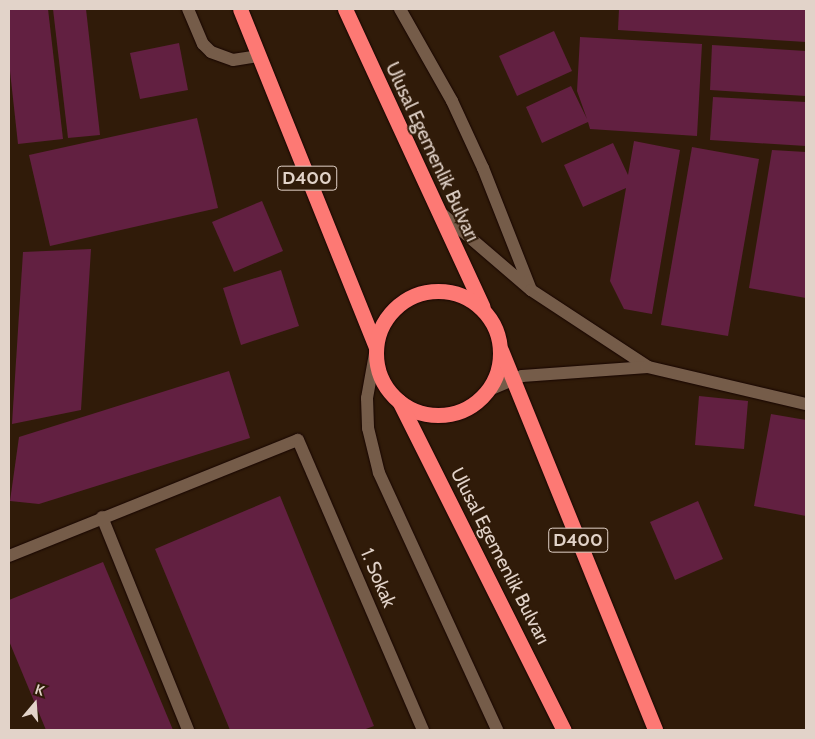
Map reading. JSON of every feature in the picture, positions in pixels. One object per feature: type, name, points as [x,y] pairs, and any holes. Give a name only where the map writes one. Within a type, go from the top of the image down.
[{"type":"highway","name":"D400","points":[[240,9],[376,348]]},
{"type":"highway","name":"Ulusal Egemenlik Bulvarı","points":[[345,9],[435,208],[485,311]]},
{"type":"highway","points":[[448,291],[468,298],[485,311],[496,329],[501,350],[498,371],[489,390],[473,405],[455,413],[435,415],[416,411],[399,401],[385,386],[378,368],[376,348],[380,329],[391,312],[406,299],[426,292],[448,291]]},
{"type":"highway","name":"D400","points":[[501,350],[655,730]]},
{"type":"highway","name":"Ulusal Egemenlik Bulvarı","points":[[399,401],[564,730]]},
{"type":"street","points":[[188,9],[203,44],[211,52],[234,60],[258,56]]},
{"type":"street","points":[[400,9],[452,101],[483,168],[531,290]]},
{"type":"street","points":[[435,208],[531,290],[648,368]]},
{"type":"street","points":[[376,348],[367,398],[368,428],[379,473],[497,730]]},
{"type":"street","points":[[489,390],[513,380],[565,371],[648,368],[806,404]]},
{"type":"street","name":"1. Sokak","points":[[102,517],[298,440],[423,730]]},
{"type":"street","points":[[9,556],[102,517],[188,730]]},
{"type":"building","points":[[9,9],[48,9],[63,139],[18,144],[9,62]]},
{"type":"building","points":[[53,9],[86,9],[100,135],[68,138]]},
{"type":"building","points":[[619,9],[806,9],[806,42],[618,30]]},
{"type":"building","points":[[554,31],[572,71],[517,96],[499,56]]},
{"type":"building","points":[[580,37],[702,44],[697,136],[590,129],[588,122],[542,143],[526,107],[571,86],[587,119],[577,91]]},
{"type":"building","points":[[179,43],[188,90],[140,99],[130,53]]},
{"type":"building","points":[[712,45],[806,51],[806,96],[710,90]]},
{"type":"building","points":[[713,97],[806,102],[806,146],[710,140]]},
{"type":"building","points":[[197,118],[218,208],[50,246],[29,155]]},
{"type":"building","points":[[634,141],[680,150],[652,314],[624,309],[610,281],[626,188],[583,207],[564,165],[613,143],[628,175]]},
{"type":"building","points":[[692,147],[759,159],[728,336],[661,325]]},
{"type":"building","points":[[772,150],[806,152],[806,298],[749,288]]},
{"type":"building","points":[[262,201],[283,251],[234,272],[212,222]]},
{"type":"building","points":[[91,249],[81,410],[12,424],[23,252]]},
{"type":"building","points":[[281,270],[299,326],[241,345],[223,288]]},
{"type":"building","points":[[229,371],[250,438],[39,504],[10,501],[19,437]]},
{"type":"building","points":[[699,396],[748,401],[744,449],[695,445]]},
{"type":"building","points":[[771,414],[806,420],[806,516],[754,506]]},
{"type":"building","points":[[280,496],[374,726],[363,730],[230,730],[155,549]]},
{"type":"building","points":[[698,501],[723,559],[675,580],[650,522]]},
{"type":"building","points":[[103,562],[173,730],[46,730],[9,641],[9,600]]}]
